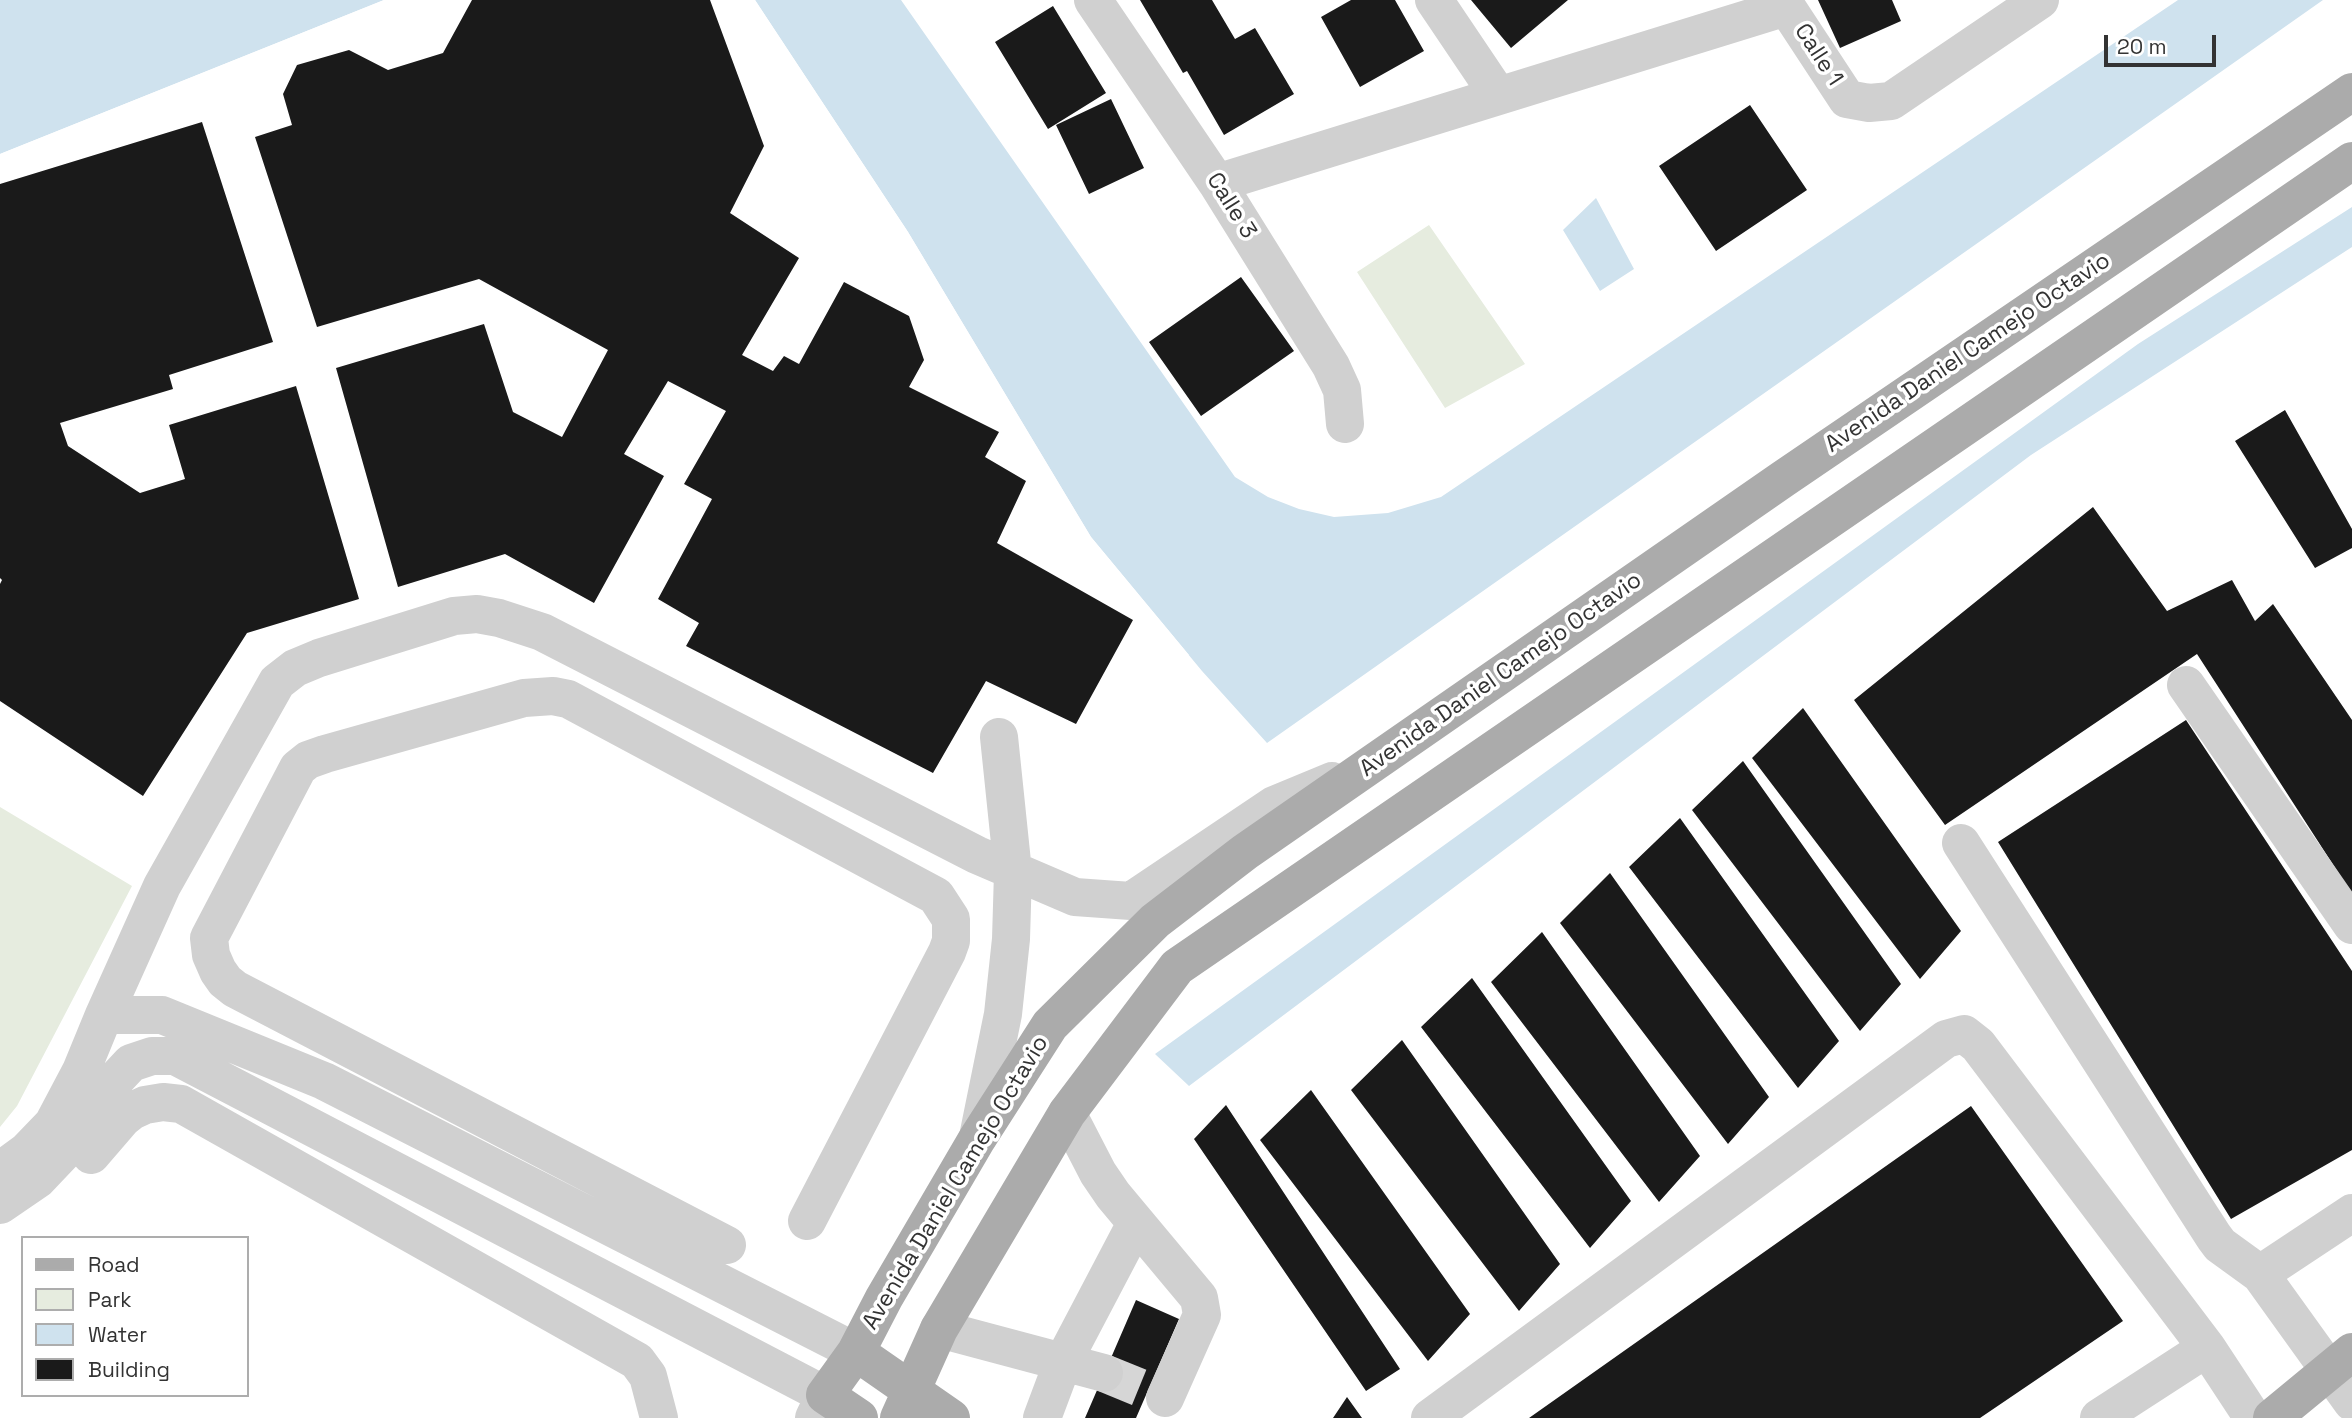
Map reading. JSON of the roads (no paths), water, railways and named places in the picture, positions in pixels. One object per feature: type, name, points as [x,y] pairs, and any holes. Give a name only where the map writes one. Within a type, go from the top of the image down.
[{"type":"main road","name":"Avenida Daniel Camejo Octavio","points":[[819,1407],[856,1352],[884,1298],[977,1139],[1050,1025],[1156,920],[1245,852],[1795,471],[2352,92]]},
{"type":"main road","points":[[905,1404],[939,1329],[1067,1113],[1177,967],[2352,161]]},
{"type":"main road","points":[[856,1352],[905,1404],[951,1418]]},
{"type":"main road","points":[[2272,1418],[2340,1362]]},
{"type":"main road","points":[[819,1407],[859,1418]]},
{"type":"street","name":"Calle 3","points":[[1093,0],[1217,183],[1331,366],[1342,390],[1345,424]]},
{"type":"street","points":[[1434,0],[1498,95]]},
{"type":"street","name":"Calle 1","points":[[1784,3],[1847,99],[1869,103],[1891,101],[2040,0]]},
{"type":"street","points":[[1217,183],[1784,3]]},
{"type":"street","points":[[0,1171],[27,1151],[53,1124],[81,1071],[162,886],[276,682],[295,668],[319,658],[454,616],[477,614],[499,618],[554,638],[1013,872],[1075,897],[1131,901],[1274,805],[1370,766]]},
{"type":"street","points":[[538,696],[537,681],[542,657],[554,638]]},
{"type":"street","points":[[2186,685],[2352,925]]},
{"type":"street","points":[[727,1245],[234,989],[218,971],[211,955],[209,938],[298,768],[307,760],[538,696],[568,699],[936,895],[951,919],[952,930],[947,952],[807,1221]]},
{"type":"street","points":[[977,1139],[1003,1014],[1011,939],[1013,872],[999,737]]},
{"type":"street","points":[[1961,843],[2220,1245],[2260,1274],[2340,1362],[2352,1402]]},
{"type":"street","points":[[104,1015],[162,1015],[324,1081],[856,1352]]},
{"type":"street","points":[[1430,1418],[1946,1039],[1964,1034],[1978,1045],[2207,1348],[2253,1418]]},
{"type":"street","points":[[290,1166],[304,1124],[342,1045]]},
{"type":"street","points":[[0,1205],[38,1179],[75,1140],[117,1077],[131,1063],[152,1056],[175,1056],[819,1407]]},
{"type":"street","points":[[0,1234],[29,1216],[60,1189],[122,1119],[145,1105],[163,1102],[181,1104],[637,1362],[648,1376],[659,1418]]},
{"type":"street","points":[[1067,1113],[1098,1173],[1199,1298],[1202,1315],[1157,1402]]},
{"type":"street","points":[[2260,1274],[2352,1213]]},
{"type":"street","points":[[1042,1418],[1063,1362],[1136,1223]]},
{"type":"street","points":[[939,1329],[1104,1373]]},
{"type":"street","points":[[2099,1418],[2207,1348]]},
{"type":"water","points":[[0,0],[384,0],[0,154]]},
{"type":"water","points":[[755,0],[901,0],[1235,477],[1268,497],[1299,509],[1334,517],[1388,513],[1441,497],[2178,0],[2323,0],[1267,743],[1202,671],[1091,537],[908,232]]},
{"type":"water","points":[[1596,198],[1634,269],[1600,291],[1563,230]]},
{"type":"water","points":[[2352,207],[2352,247],[2031,455],[1189,1086],[1155,1054],[2138,344]]},
{"type":"tunnel","points":[[1104,1373],[1148,1391]]}]
